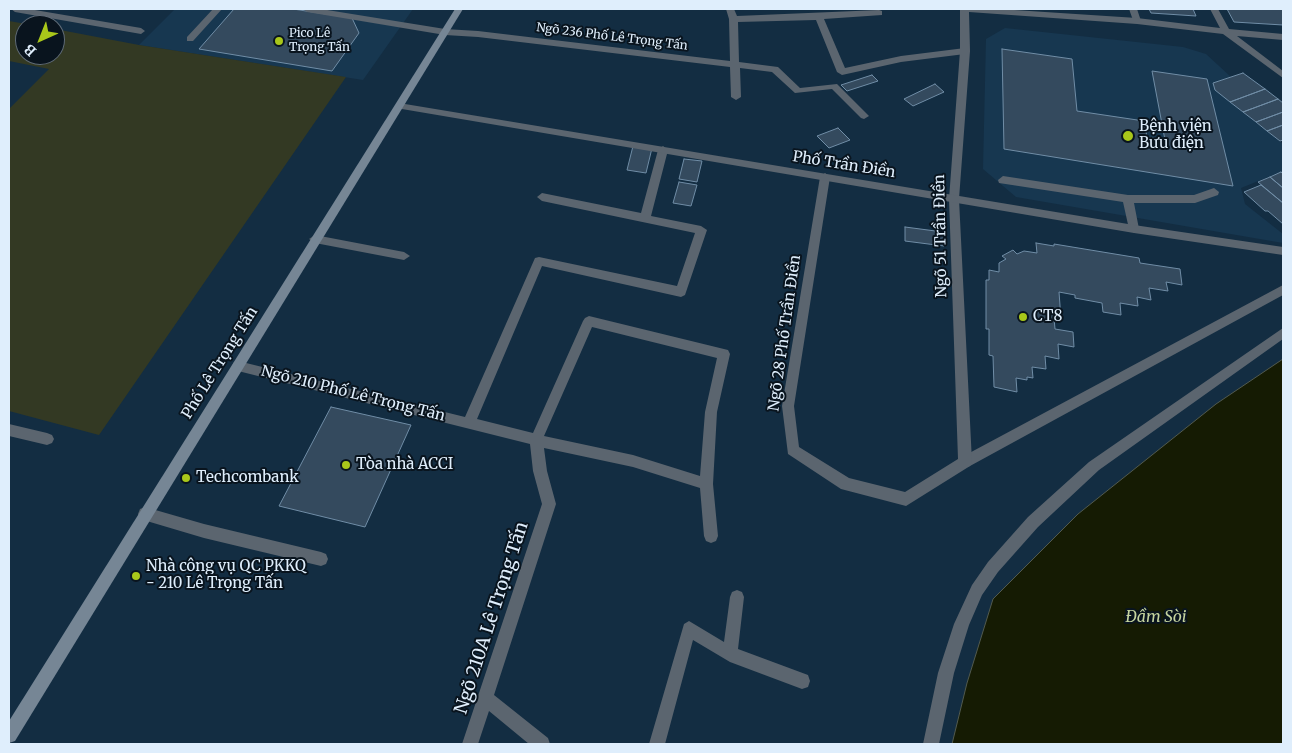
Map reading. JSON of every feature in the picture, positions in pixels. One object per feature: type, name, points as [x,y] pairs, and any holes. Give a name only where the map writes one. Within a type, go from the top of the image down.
[{"type":"main road","name":"Phố Lê Trọng Tấn","points":[[9,735],[459,9]]},
{"type":"street","points":[[15,9],[141,31]]},
{"type":"street","points":[[190,40],[218,9]]},
{"type":"street","name":"Ngõ 236 Phố Lê Trọng Tấn","points":[[307,9],[445,32],[478,34],[774,69],[798,91],[834,86]]},
{"type":"street","points":[[730,9],[733,19],[736,97]]},
{"type":"street","points":[[965,9],[1137,21],[1283,37]]},
{"type":"street","name":"Ngõ 51 Trần Điền","points":[[965,9],[965,51],[954,199],[965,462]]},
{"type":"street","points":[[1133,9],[1137,21]]},
{"type":"street","points":[[1214,9],[1226,32],[1283,75]]},
{"type":"street","points":[[733,19],[819,17],[879,12]]},
{"type":"street","points":[[819,17],[842,72]]},
{"type":"street","points":[[864,116],[834,86],[842,72],[901,59],[965,51]]},
{"type":"street","name":"Phố Trần Điền","points":[[400,106],[1134,229],[1283,251]]},
{"type":"street","points":[[645,218],[663,150]]},
{"type":"street","name":"Ngõ 28 Phố Trần Điền","points":[[824,177],[788,406],[793,450],[846,484],[906,499],[965,462]]},
{"type":"street","points":[[1003,180],[1128,199],[1195,199],[1214,192]]},
{"type":"street","points":[[469,422],[539,261],[681,292],[701,230],[542,197]]},
{"type":"street","points":[[1128,199],[1134,229]]},
{"type":"street","points":[[315,239],[404,256]]},
{"type":"street","points":[[965,462],[1283,290]]},
{"type":"street","points":[[536,440],[589,321],[724,354],[711,412],[706,484],[711,536]]},
{"type":"street","points":[[931,744],[946,673],[962,624],[977,590],[993,567],[1033,522],[1094,466],[1283,333]]},
{"type":"street","name":"Ngõ 210 Phố Lê Trọng Tấn","points":[[238,366],[536,440],[633,461],[706,484]]},
{"type":"street","points":[[9,430],[47,439]]},
{"type":"street","name":"Ngõ 210A Lê Trọng Tấn","points":[[470,744],[549,504],[540,471],[536,440]]},
{"type":"street","points":[[145,514],[204,531],[321,559]]},
{"type":"street","points":[[730,654],[737,596]]},
{"type":"street","points":[[657,744],[689,629],[730,654],[802,681]]},
{"type":"street","points":[[485,698],[542,744]]},
{"type":"shaded area","points":[[175,9],[413,9],[363,80],[139,45]]},
{"type":"shaded area","points":[[9,21],[15,22],[15,62],[9,61]]},
{"type":"shaded area","name":"Bệnh viện Bưu điện","points":[[1005,28],[1183,47],[1206,54],[1231,77],[1213,83],[1215,90],[1283,144],[1283,171],[1241,188],[1245,204],[1283,234],[1283,243],[1016,197],[983,169],[986,39]]},
{"type":"shaded area","points":[[65,31],[139,45],[346,77],[99,435],[9,411],[9,109],[49,69],[29,65],[65,65]]},
{"type":"water","name":"Đầm Sòi","points":[[1283,359],[1283,744],[952,744],[967,683],[993,599],[1078,514],[1216,404]]},
{"type":"building","name":"Pico Lê Trọng Tấn","points":[[234,9],[293,9],[352,18],[359,33],[332,71],[199,49]]},
{"type":"building","points":[[1149,9],[1193,9],[1196,16],[1151,13]]},
{"type":"building","points":[[1227,9],[1283,9],[1283,25],[1234,22]]},
{"type":"building","points":[[1002,49],[1072,59],[1077,111],[1144,121],[1147,137],[1165,140],[1152,71],[1207,79],[1233,186],[1004,149]]},
{"type":"building","points":[[1243,73],[1265,89],[1230,102],[1215,90],[1213,83]]},
{"type":"building","points":[[872,75],[878,81],[847,91],[841,85]]},
{"type":"building","points":[[935,84],[944,92],[913,106],[904,99]]},
{"type":"building","points":[[1265,89],[1278,99],[1243,112],[1230,102]]},
{"type":"building","points":[[1278,99],[1283,103],[1283,112],[1256,122],[1243,112]]},
{"type":"building","points":[[1283,112],[1283,125],[1267,131],[1256,122]]},
{"type":"building","points":[[1283,125],[1283,140],[1280,141],[1267,131]]},
{"type":"building","points":[[838,128],[850,140],[829,148],[817,136]]},
{"type":"building","points":[[633,146],[652,148],[646,173],[627,170]]},
{"type":"building","points":[[684,159],[702,161],[697,182],[679,179]]},
{"type":"building","points":[[1281,172],[1283,174],[1283,188],[1270,177]]},
{"type":"building","points":[[1270,177],[1283,188],[1283,203],[1258,182]]},
{"type":"building","points":[[679,182],[697,185],[691,206],[673,203]]},
{"type":"building","points":[[1261,185],[1283,203],[1283,224],[1244,192]]},
{"type":"building","points":[[905,227],[943,232],[944,246],[905,241]]},
{"type":"building","name":"CT8","points":[[1036,243],[1054,246],[1054,244],[1139,258],[1140,263],[1180,269],[1182,285],[1166,282],[1168,291],[1149,288],[1151,300],[1137,297],[1138,306],[1120,303],[1121,315],[1103,312],[1102,303],[1075,298],[1075,295],[1059,292],[1061,319],[1054,318],[1055,329],[1073,332],[1074,347],[1058,344],[1059,359],[1045,356],[1046,369],[1032,367],[1033,378],[1027,377],[1027,380],[1016,378],[1017,392],[994,387],[993,356],[989,355],[989,329],[986,329],[986,280],[989,280],[989,270],[999,272],[999,263],[1006,259],[1002,256],[1013,250],[1017,254],[1024,251],[1037,253]]},
{"type":"building","name":"Tòa nhà ACCI","points":[[331,407],[411,425],[365,527],[279,506]]},
{"type":"place","name":"Pico Lê Trọng Tấn","points":[[279,41]]},
{"type":"place","name":"Bệnh viện Bưu điện","points":[[1128,136]]},
{"type":"place","name":"CT8","points":[[1023,317]]},
{"type":"place","name":"Tòa nhà ACCI","points":[[346,465]]},
{"type":"place","name":"Techcombank","points":[[186,478]]},
{"type":"place","name":"Nhà công vụ QC PKKQ - 210 Lê Trọng Tấn","points":[[136,576]]}]
